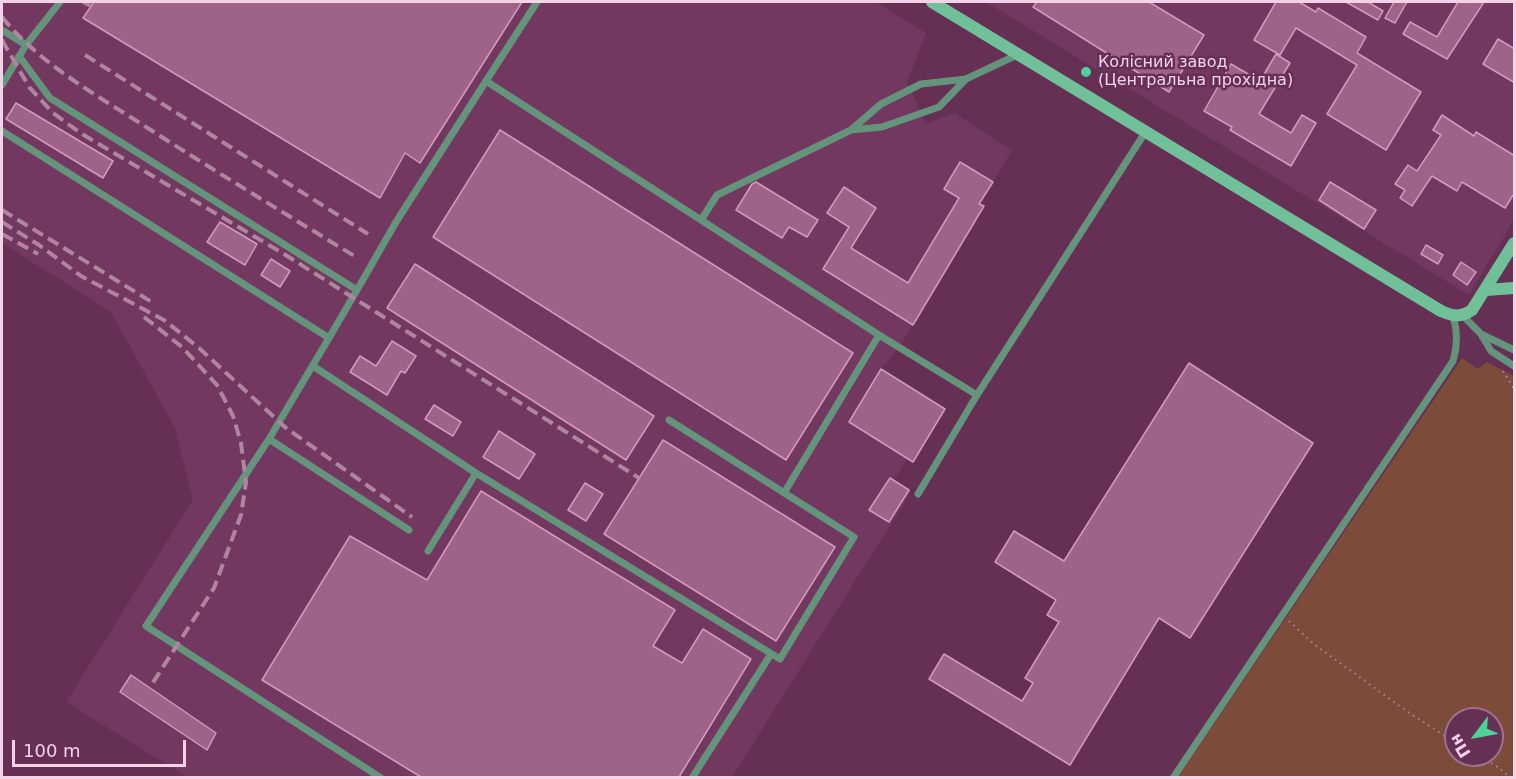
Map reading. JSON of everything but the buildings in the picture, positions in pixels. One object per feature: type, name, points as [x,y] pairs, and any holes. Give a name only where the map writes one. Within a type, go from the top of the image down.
[{"type":"street","points":[[932,2],[1441,311],[1458,316],[1472,310],[1515,243]]},
{"type":"street","points":[[1498,270],[1504,285],[1515,288]]},
{"type":"street","points":[[1486,290],[1515,288]]},
{"type":"lane","points":[[2,85],[26,45],[60,2]]},
{"type":"lane","points":[[381,777],[146,626],[269,439],[396,222],[537,2]]},
{"type":"lane","points":[[2,30],[26,45]]},
{"type":"lane","points":[[701,220],[717,195],[851,130],[881,104],[921,84],[966,79],[1019,54]]},
{"type":"lane","points":[[19,56],[50,98],[357,290]]},
{"type":"lane","points":[[851,130],[882,127],[939,107],[966,79]]},
{"type":"lane","points":[[486,81],[879,335],[977,395]]},
{"type":"lane","points":[[2,131],[329,338]]},
{"type":"lane","points":[[918,494],[977,395],[1146,131]]},
{"type":"lane","points":[[1458,316],[1481,334],[1515,350]]},
{"type":"lane","points":[[1173,777],[1283,617],[1453,361],[1458,316]]},
{"type":"lane","points":[[1481,334],[1491,351],[1515,366]]},
{"type":"lane","points":[[784,493],[879,335]]},
{"type":"lane","points":[[313,366],[476,473],[780,659],[854,537],[669,420]]},
{"type":"lane","points":[[269,439],[409,530]]},
{"type":"lane","points":[[428,551],[476,473]]},
{"type":"lane","points":[[692,777],[771,654]]},
{"type":"path","points":[[1283,617],[1315,645],[1444,735]]},
{"type":"path","points":[[1498,767],[1511,777]]},
{"type":"shaded area","points":[[2,2],[876,2],[926,33],[907,82],[926,124],[954,113],[1012,150],[980,203],[984,206],[902,343],[881,369],[945,409],[913,462],[907,459],[894,480],[911,492],[732,777],[187,777],[66,702],[193,500],[175,428],[111,312],[2,243]]},
{"type":"shaded area","points":[[986,2],[1514,2],[1514,220],[1469,295]]},
{"type":"shaded area","points":[[1462,358],[1478,369],[1487,362],[1514,376],[1514,777],[1178,777]]},
{"type":"railway","points":[[83,2],[91,6]]},
{"type":"railway","points":[[2,17],[33,49],[86,89],[356,257]]},
{"type":"railway","points":[[2,40],[29,87],[53,113],[82,134],[284,254],[639,478]]},
{"type":"railway","points":[[85,55],[368,234]]},
{"type":"railway","points":[[2,210],[155,304]]},
{"type":"railway","points":[[2,222],[39,245],[81,276],[164,320],[199,348],[286,428],[412,517]]},
{"type":"railway","points":[[2,234],[38,254]]},
{"type":"railway","points":[[144,317],[182,347],[217,385],[233,416],[241,443],[246,482],[241,515],[214,588],[152,684]]},
{"type":"place","name":"Колісний завод (Центральна прохідна)","points":[[1086,72]]}]
